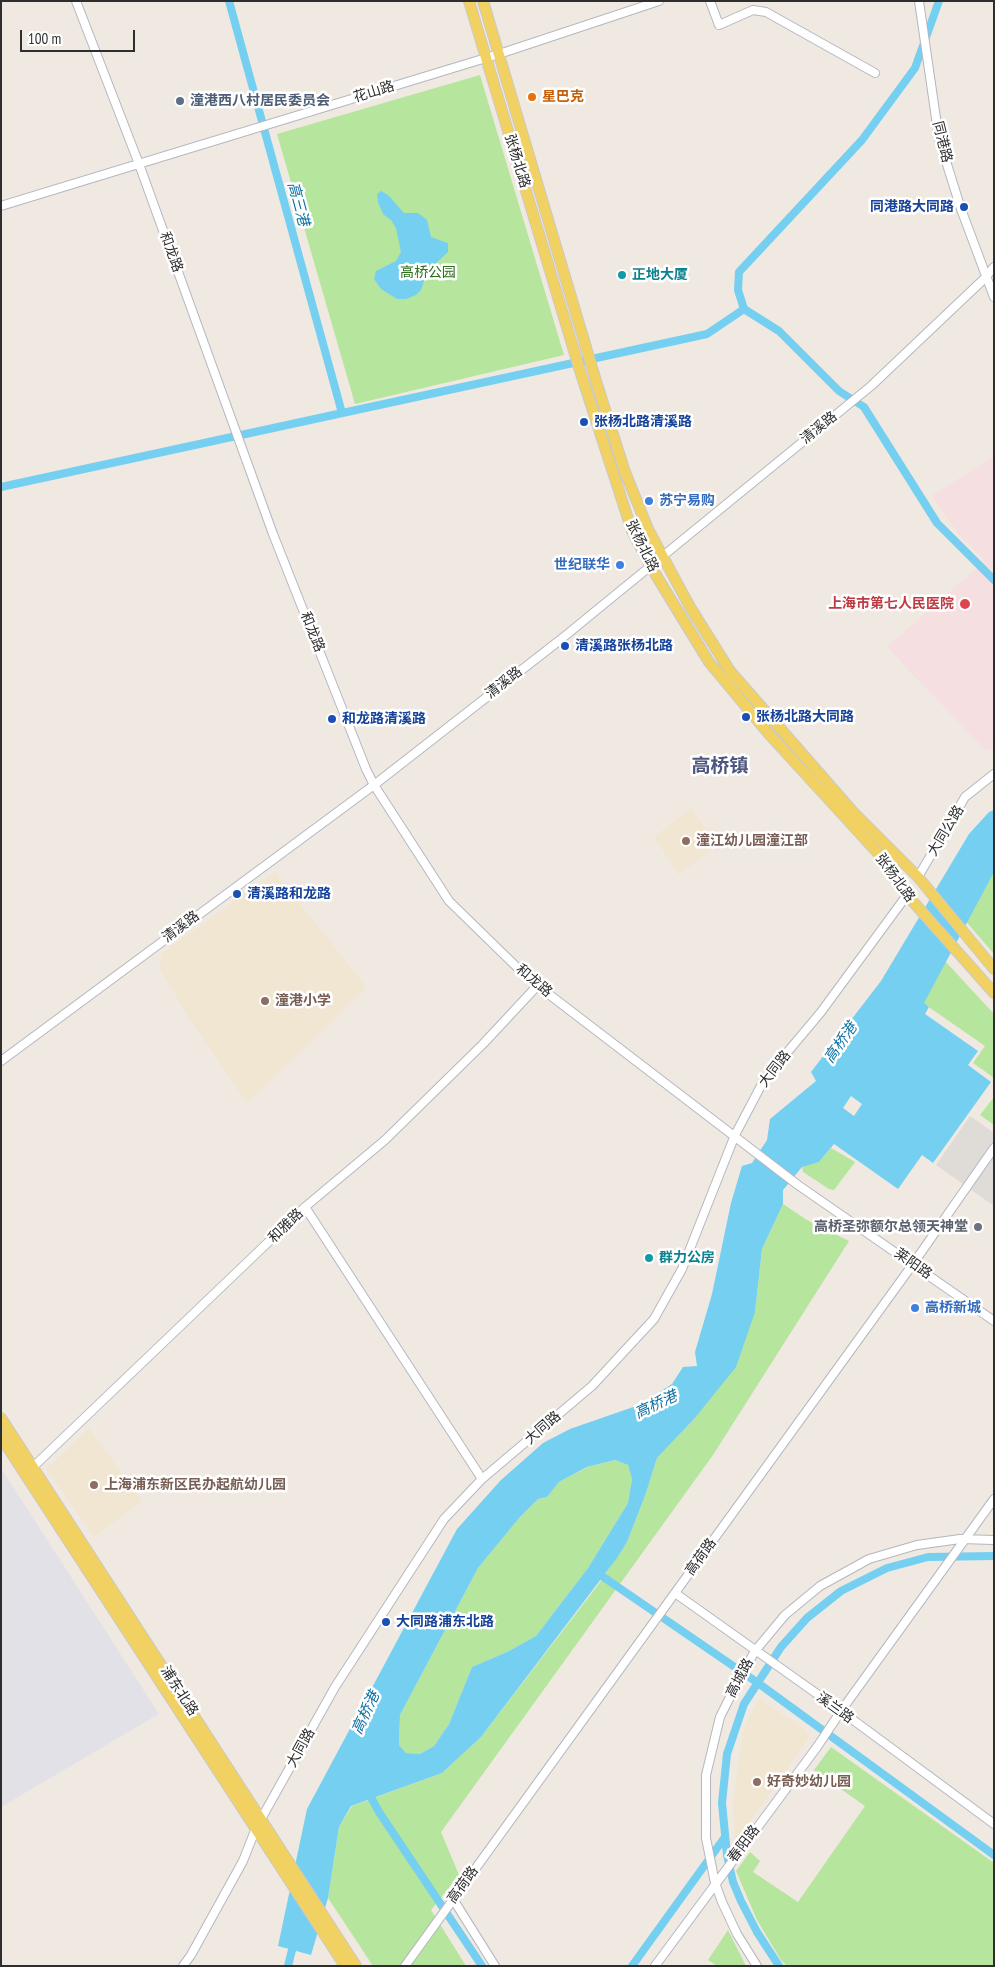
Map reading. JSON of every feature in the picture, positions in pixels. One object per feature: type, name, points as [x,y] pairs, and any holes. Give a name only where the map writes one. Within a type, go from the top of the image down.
[{"type":"main road","name":"张杨北路","points":[[468,1],[579,368],[632,531],[651,567],[709,662],[768,733],[887,863],[906,895],[994,993]]},
{"type":"main road","name":"张杨北路","points":[[482,1],[591,366],[625,472],[648,529],[690,607],[730,671],[854,813],[918,877],[994,969]]},
{"type":"main road","name":"大同公路","points":[[906,895],[918,877]]},
{"type":"main road","name":"浦东北路","points":[[1,1418],[356,1966]]},
{"type":"main road","name":"浦东北路","points":[[1,1437],[345,1966]]},
{"type":"street","name":"和龙路","points":[[76,1],[139,164],[273,534],[374,785],[449,901],[538,985],[735,1135]]},
{"type":"street","name":"花山路","points":[[1,206],[499,54],[659,1]]},
{"type":"street","points":[[710,1],[719,25],[753,10],[766,12],[875,73]]},
{"type":"street","name":"同港路","points":[[920,1],[930,86],[939,139],[985,278]]},
{"type":"street","points":[[994,267],[985,278],[994,297]]},
{"type":"street","name":"清溪路","points":[[1,1061],[374,785],[664,557],[871,386],[985,278]]},
{"type":"street","name":"大同公路","points":[[918,877],[966,797],[994,774]]},
{"type":"street","name":"大同路","points":[[183,1966],[192,1955],[242,1861],[256,1828],[335,1687],[444,1519],[482,1480],[592,1386],[654,1319],[682,1269],[735,1135],[764,1080],[821,1012],[906,895]]},
{"type":"street","name":"和雅路","points":[[34,1467],[305,1207],[385,1140],[483,1044],[538,985]]},
{"type":"street","name":"莱阳路","points":[[735,1135],[798,1185],[994,1321]]},
{"type":"street","name":"高荷路","points":[[405,1966],[913,1264],[994,1148]]},
{"type":"street","points":[[305,1207],[482,1480]]},
{"type":"street","name":"春阳路","points":[[655,1966],[817,1747],[840,1711],[994,1499]]},
{"type":"street","name":"高城路","points":[[758,1966],[737,1934],[715,1883],[706,1838],[706,1775],[720,1717],[737,1682],[755,1651],[785,1615],[820,1586],[870,1559],[916,1545],[964,1539],[994,1540]]},
{"type":"street","name":"溪兰路","points":[[675,1593],[994,1824]]},
{"type":"street","points":[[451,1902],[495,1966]]},
{"type":"shaded area","name":"上海市第七人民医院","points":[[994,456],[994,748],[986,751],[887,647],[985,561],[958,533],[932,496]]},
{"type":"shaded area","name":"潼江幼儿园潼江部","points":[[691,808],[717,844],[679,875],[654,837]]},
{"type":"shaded area","name":"潼港小学","points":[[275,872],[366,987],[247,1103],[187,1015],[159,967],[162,953]]},
{"type":"shaded area","points":[[970,1116],[994,1133],[994,1206],[936,1165]]},
{"type":"shaded area","name":"上海浦东新区民办起航幼儿园","points":[[89,1428],[142,1501],[94,1537],[46,1469]]},
{"type":"shaded area","points":[[1,1468],[159,1714],[1,1807]]},
{"type":"shaded area","name":"好奇妙幼儿园","points":[[759,1699],[806,1730],[809,1738],[735,1843],[733,1806],[739,1757],[745,1725]]},
{"type":"green space","name":"高桥公园","points":[[480,75],[564,355],[355,404],[277,134]]},
{"type":"green space","points":[[994,848],[994,954],[956,910]]},
{"type":"green space","points":[[945,961],[994,1014],[994,1078],[973,1063],[985,1046],[923,1003]]},
{"type":"green space","points":[[994,1097],[994,1125],[980,1115]]},
{"type":"green space","points":[[831,1148],[855,1162],[834,1190],[829,1189],[803,1172],[802,1166],[819,1162]]},
{"type":"green space","points":[[783,1204],[807,1220],[849,1241],[713,1455],[441,1832],[459,1875],[431,1910],[466,1966],[373,1966],[328,1898],[339,1827],[352,1806],[442,1773],[481,1737],[598,1585],[627,1542],[657,1458],[694,1419],[755,1312],[762,1249]]},
{"type":"green space","points":[[615,1460],[628,1465],[632,1479],[628,1503],[588,1568],[536,1636],[507,1652],[472,1667],[449,1724],[434,1746],[420,1754],[406,1753],[399,1745],[400,1715],[478,1568],[520,1517],[538,1499],[547,1497],[559,1482],[588,1467]]},
{"type":"green space","points":[[831,1747],[994,1863],[994,1966],[787,1966],[781,1960],[757,1920],[736,1871],[750,1852],[760,1861],[753,1872],[798,1902],[865,1806],[814,1770]]},
{"type":"green space","points":[[728,1930],[746,1966],[717,1966],[708,1960]]},
{"type":"water","points":[[381,191],[388,195],[404,213],[418,213],[427,220],[431,237],[448,243],[448,252],[431,268],[421,290],[416,295],[406,299],[397,299],[381,289],[374,279],[376,271],[396,261],[401,252],[396,228],[391,220],[383,214],[378,202],[377,194]]},
{"type":"water","name":"高桥港","points":[[994,810],[994,872],[924,1003],[929,1007],[925,1014],[978,1051],[968,1065],[991,1082],[933,1163],[922,1155],[898,1189],[834,1144],[819,1162],[802,1167],[783,1190],[783,1204],[762,1249],[755,1312],[736,1367],[694,1419],[657,1458],[627,1542],[617,1558],[481,1737],[442,1773],[351,1806],[339,1827],[328,1898],[311,1955],[278,1946],[307,1809],[457,1529],[501,1480],[543,1443],[570,1429],[639,1405],[672,1384],[683,1367],[697,1366],[695,1352],[712,1294],[731,1203],[742,1166],[752,1163],[767,1140],[770,1119],[816,1081],[811,1072],[881,981],[969,834],[989,812]],"holes":[[[851,1096],[862,1104],[854,1116],[843,1108]],[[615,1460],[628,1465],[632,1479],[628,1503],[588,1568],[536,1636],[507,1652],[472,1667],[449,1724],[434,1746],[420,1754],[406,1753],[399,1745],[400,1715],[478,1568],[520,1517],[538,1499],[547,1497],[559,1482],[587,1467]]]},
{"type":"waterway","name":"高三港","points":[[229,1],[342,413]]},
{"type":"waterway","points":[[939,1],[915,68],[862,140],[739,272],[738,290],[744,309],[779,331],[839,391],[864,407],[937,523],[994,580]]},
{"type":"waterway","points":[[1,487],[707,334],[744,309]]},
{"type":"waterway","points":[[779,1966],[757,1932],[741,1901],[733,1882],[727,1855],[722,1803],[727,1754],[744,1704],[781,1647],[807,1618],[841,1591],[887,1568],[928,1557],[994,1556]]},
{"type":"waterway","points":[[596,1572],[758,1683],[994,1855]]},
{"type":"waterway","points":[[367,1790],[379,1812],[482,1966]]},
{"type":"waterway","points":[[632,1966],[725,1837]]},
{"type":"waterway","points":[[288,1966],[294,1942]]},
{"type":"place","name":"星巴克","points":[[532,97]]},
{"type":"place","name":"潼港西八村居民委员会","points":[[180,101]]},
{"type":"place","name":"同港路大同路","points":[[964,207]]},
{"type":"place","name":"正地大厦","points":[[622,275]]},
{"type":"place","name":"张杨北路清溪路","points":[[584,422]]},
{"type":"place","name":"苏宁易购","points":[[649,501]]},
{"type":"place","name":"世纪联华","points":[[620,565]]},
{"type":"place","name":"上海市第七人民医院","points":[[965,604]]},
{"type":"place","name":"清溪路张杨北路","points":[[565,646]]},
{"type":"place","name":"张杨北路大同路","points":[[746,717]]},
{"type":"place","name":"和龙路清溪路","points":[[332,719]]},
{"type":"place","name":"潼江幼儿园潼江部","points":[[686,841]]},
{"type":"place","name":"清溪路和龙路","points":[[237,894]]},
{"type":"place","name":"潼港小学","points":[[265,1001]]},
{"type":"place","name":"高桥圣弥额尔总领天神堂","points":[[978,1227]]},
{"type":"place","name":"群力公房","points":[[649,1258]]},
{"type":"place","name":"高桥新城","points":[[915,1308]]},
{"type":"place","name":"上海浦东新区民办起航幼儿园","points":[[94,1485]]},
{"type":"place","name":"大同路浦东北路","points":[[386,1622]]},
{"type":"place","name":"好奇妙幼儿园","points":[[757,1782]]},
{"type":"district","name":"高桥镇","points":[[720,767]]}]
